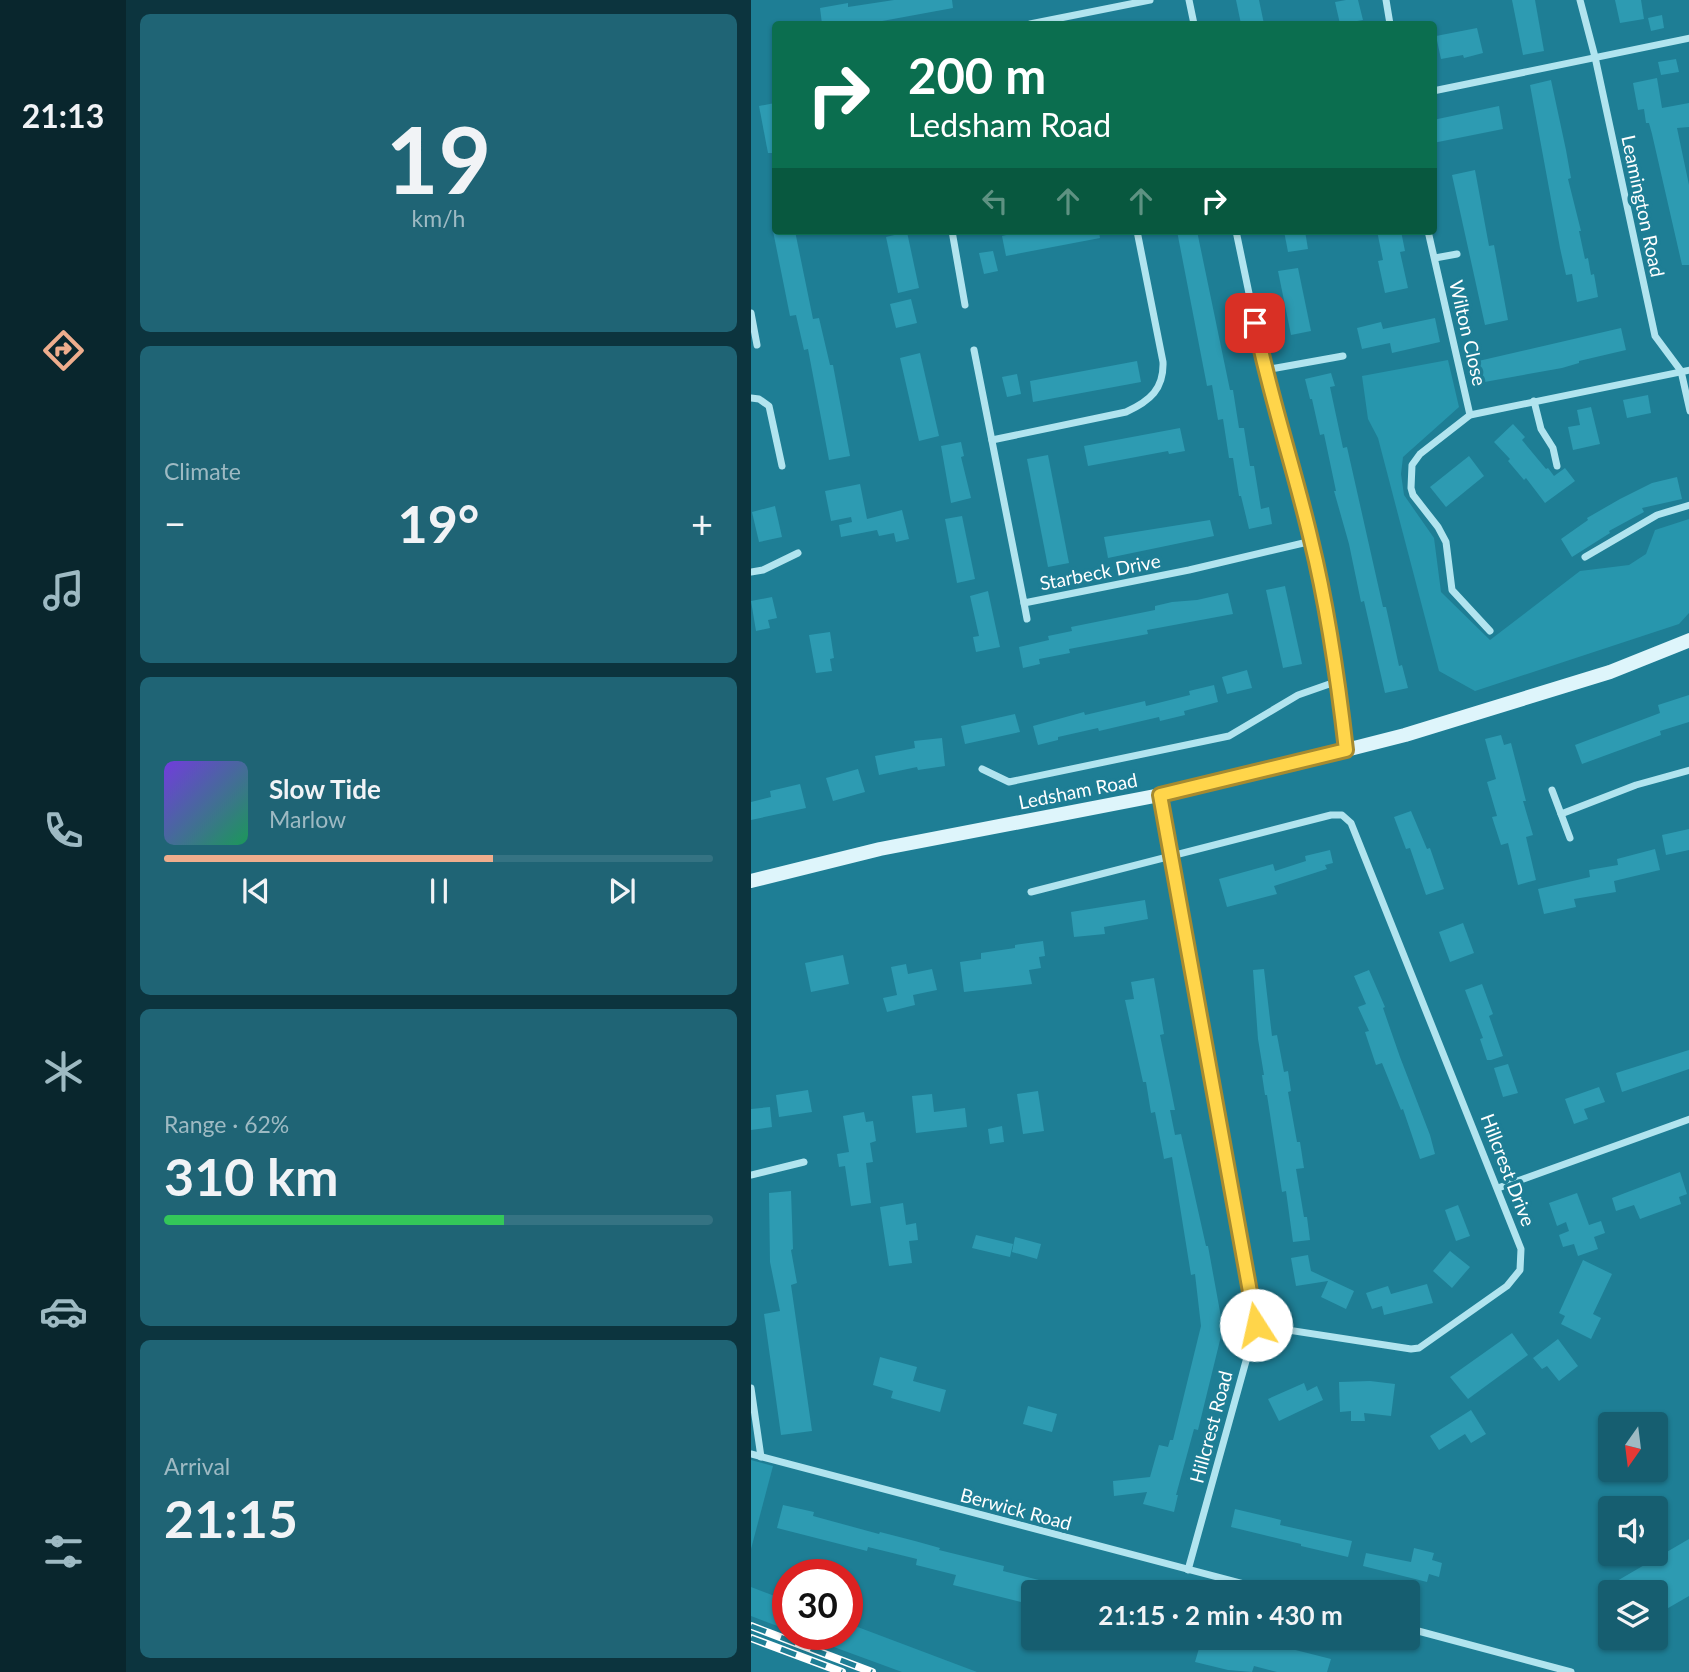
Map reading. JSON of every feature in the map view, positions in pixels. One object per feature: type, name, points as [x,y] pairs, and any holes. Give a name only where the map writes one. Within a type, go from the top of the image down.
[{"type":"main road","name":"Ledsham Road","points":[[751,881],[880,849],[1160,795],[1405,735],[1610,671],[1689,640]]},
{"type":"street","points":[[1045,21],[1150,0]]},
{"type":"street","points":[[1189,0],[1193,21]]},
{"type":"street","points":[[1386,0],[1390,21]]},
{"type":"street","name":"Leamington Road","points":[[1580,0],[1595,57],[1655,337],[1685,371],[1689,411]]},
{"type":"street","points":[[1437,90],[1689,38]]},
{"type":"street","points":[[953,235],[965,305]]},
{"type":"street","points":[[992,440],[1126,412],[1147,402],[1153,396],[1163,374],[1163,362],[1138,235]]},
{"type":"street","points":[[1237,235],[1265,370],[1312,541],[1338,681],[1346,750]]},
{"type":"street","name":"Wilton Close","points":[[1429,235],[1470,415]]},
{"type":"street","name":"Wilton Close","points":[[1435,258],[1457,254]]},
{"type":"street","points":[[751,313],[757,345]]},
{"type":"street","name":"Starbeck Drive","points":[[974,350],[1024,603],[1189,570],[1312,541]]},
{"type":"street","points":[[1265,370],[1343,356]]},
{"type":"street","name":"Wilton Close","points":[[1490,631],[1452,590],[1446,542],[1413,495],[1412,465],[1420,454],[1470,415],[1685,371]]},
{"type":"street","points":[[751,398],[769,405],[782,466]]},
{"type":"street","points":[[1534,401],[1541,429],[1553,448],[1557,466]]},
{"type":"street","points":[[1585,557],[1657,515],[1689,505]]},
{"type":"street","points":[[751,572],[798,553]]},
{"type":"street","points":[[1024,603],[1026,619]]},
{"type":"street","name":"Ledsham Road","points":[[982,769],[1009,782],[1229,736],[1298,695],[1338,681]]},
{"type":"street","points":[[1561,814],[1636,785],[1689,770]]},
{"type":"street","points":[[1552,790],[1570,838]]},
{"type":"street","name":"Hillcrest Road","points":[[1160,795],[1256,1325],[1188,1570]]},
{"type":"street","name":"Hillcrest Drive","points":[[1173,857],[1331,815],[1342,815],[1351,822],[1522,1249],[1520,1270],[1507,1286],[1428,1344],[1411,1349],[1256,1325]]},
{"type":"street","points":[[1031,892],[1173,857]]},
{"type":"street","points":[[1498,1188],[1689,1119]]},
{"type":"street","points":[[751,1174],[804,1162]]},
{"type":"street","points":[[751,1388],[761,1457]]},
{"type":"street","name":"Berwick Road","points":[[751,1454],[1227,1580]]},
{"type":"street","points":[[1420,1631],[1571,1672]]},
{"type":"shaded area","points":[[1448,360],[1459,407],[1403,457],[1401,474],[1404,495],[1434,538],[1441,592],[1490,640],[1580,571],[1629,565],[1646,554],[1655,530],[1689,519],[1689,613],[1679,624],[1475,691],[1439,671],[1378,438],[1368,419],[1362,376]]},
{"type":"shaded area","points":[[751,1460],[773,1466],[751,1549]]},
{"type":"shaded area","points":[[751,1587],[772,1595],[772,1624],[751,1616]]},
{"type":"shaded area","points":[[863,1629],[977,1672],[902,1672],[842,1650],[863,1650]]},
{"type":"building","points":[[894,0],[952,0],[953,8],[882,21],[822,21],[820,8],[848,3],[848,7]]},
{"type":"building","points":[[1236,0],[1259,0],[1263,21],[1240,21]]},
{"type":"building","points":[[1358,0],[1363,20],[1339,21],[1335,2]]},
{"type":"building","points":[[1512,0],[1535,0],[1544,51],[1523,55]]},
{"type":"building","points":[[1615,0],[1641,0],[1644,19],[1620,23]]},
{"type":"building","points":[[1662,15],[1664,28],[1651,31],[1648,18]]},
{"type":"building","points":[[1477,28],[1483,53],[1464,58],[1463,55],[1441,59],[1437,36]]},
{"type":"building","points":[[1676,59],[1679,72],[1661,75],[1658,62]]},
{"type":"building","points":[[1657,78],[1662,108],[1689,103],[1689,127],[1677,128],[1689,185],[1689,265],[1682,265],[1652,134],[1649,123],[1646,123],[1644,109],[1638,110],[1633,83]]},
{"type":"building","points":[[1551,80],[1585,259],[1588,258],[1591,275],[1594,274],[1598,297],[1577,302],[1572,274],[1566,275],[1560,248],[1530,85]]},
{"type":"building","points":[[772,104],[772,153],[768,153],[759,106]]},
{"type":"building","points":[[1499,106],[1503,129],[1437,142],[1437,119]]},
{"type":"building","points":[[1475,170],[1489,246],[1494,245],[1508,320],[1485,325],[1452,175]]},
{"type":"building","points":[[774,235],[796,235],[813,319],[819,318],[830,365],[833,365],[850,456],[829,460],[808,349],[804,350],[796,315],[790,316]]},
{"type":"building","points":[[908,235],[919,288],[898,293],[886,237]]},
{"type":"building","points":[[1100,235],[1100,238],[1006,256],[1002,236]]},
{"type":"building","points":[[1178,235],[1198,235],[1239,428],[1244,428],[1261,509],[1269,507],[1272,524],[1249,529],[1239,496],[1233,458],[1229,458],[1223,419],[1218,420],[1212,385],[1207,386]]},
{"type":"building","points":[[1285,235],[1306,235],[1308,249],[1288,252]]},
{"type":"building","points":[[1378,235],[1402,235],[1405,251],[1400,252],[1408,288],[1385,293],[1378,261],[1383,260]]},
{"type":"building","points":[[993,251],[998,271],[984,274],[979,253]]},
{"type":"building","points":[[1298,268],[1311,331],[1291,335],[1278,271]]},
{"type":"building","points":[[911,299],[917,323],[896,328],[890,304]]},
{"type":"building","points":[[1435,318],[1440,342],[1392,353],[1390,343],[1362,349],[1357,328],[1381,322],[1383,329]]},
{"type":"building","points":[[1621,328],[1626,350],[1579,361],[1562,368],[1479,383],[1474,362]]},
{"type":"building","points":[[920,353],[939,436],[919,441],[900,358]]},
{"type":"building","points":[[1137,361],[1141,382],[1033,402],[1030,381]]},
{"type":"building","points":[[1331,373],[1335,386],[1330,387],[1343,448],[1347,447],[1383,607],[1386,607],[1399,666],[1402,665],[1408,688],[1385,693],[1364,601],[1361,602],[1334,491],[1324,434],[1320,435],[1305,379]]},
{"type":"building","points":[[1017,374],[1021,394],[1007,397],[1002,377]]},
{"type":"building","points":[[1648,395],[1651,413],[1627,418],[1623,400]]},
{"type":"building","points":[[1591,407],[1600,444],[1573,450],[1568,427],[1580,425],[1577,410]]},
{"type":"building","points":[[1513,424],[1525,437],[1522,440],[1546,469],[1554,476],[1565,468],[1575,481],[1545,503],[1494,442]]},
{"type":"building","points":[[1180,428],[1185,451],[1169,454],[1168,451],[1088,466],[1084,446]]},
{"type":"building","points":[[961,442],[964,456],[961,457],[971,498],[951,503],[941,446]]},
{"type":"building","points":[[1048,455],[1069,563],[1048,567],[1027,459]]},
{"type":"building","points":[[1469,456],[1484,476],[1446,507],[1430,487]]},
{"type":"building","points":[[1677,477],[1682,499],[1642,508],[1644,512],[1609,531],[1610,533],[1572,557],[1561,539],[1588,520],[1587,518],[1652,483]]},
{"type":"building","points":[[860,484],[867,519],[902,510],[909,539],[896,542],[894,533],[879,536],[877,530],[841,537],[839,525],[852,522],[851,517],[831,521],[825,491]]},
{"type":"building","points":[[775,506],[782,537],[759,542],[752,512]]},
{"type":"building","points":[[962,516],[975,579],[957,583],[945,519]]},
{"type":"building","points":[[1210,520],[1214,536],[1108,558],[1104,537]]},
{"type":"building","points":[[1285,586],[1302,664],[1283,668],[1266,590]]},
{"type":"building","points":[[988,591],[1000,647],[976,652],[973,637],[979,636],[970,596]]},
{"type":"building","points":[[1228,593],[1233,614],[1147,630],[1148,634],[1069,649],[1070,653],[1039,659],[1040,664],[1023,668],[1019,647],[1049,640],[1048,636],[1072,631],[1071,627],[1155,610],[1155,606],[1172,602]]},
{"type":"building","points":[[772,597],[777,618],[768,620],[770,628],[756,631],[751,601]]},
{"type":"building","points":[[830,632],[834,658],[830,659],[832,671],[816,673],[809,635]]},
{"type":"building","points":[[1247,670],[1252,688],[1227,694],[1222,677]]},
{"type":"building","points":[[1214,685],[1218,702],[1184,711],[1185,715],[1160,721],[1159,717],[1099,731],[1098,728],[1058,737],[1058,740],[1038,745],[1033,726],[1084,712],[1085,715],[1145,701],[1146,706],[1190,695],[1189,691]]},
{"type":"building","points":[[1689,695],[1689,722],[1660,731],[1661,735],[1582,764],[1575,745],[1660,713],[1658,705]]},
{"type":"building","points":[[1015,714],[1020,732],[965,744],[961,726]]},
{"type":"building","points":[[1501,735],[1504,745],[1511,743],[1533,835],[1526,837],[1536,880],[1518,885],[1508,843],[1501,845],[1492,817],[1497,816],[1487,782],[1496,779],[1485,739]]},
{"type":"building","points":[[942,738],[945,766],[918,770],[917,767],[879,775],[875,756],[915,748],[914,741]]},
{"type":"building","points":[[858,769],[865,792],[833,801],[826,778]]},
{"type":"building","points":[[800,784],[806,808],[751,820],[751,802],[771,797],[770,791]]},
{"type":"building","points":[[1411,811],[1427,849],[1430,848],[1444,889],[1426,895],[1410,848],[1406,849],[1394,817]]},
{"type":"building","points":[[1689,829],[1689,850],[1666,855],[1662,835]]},
{"type":"building","points":[[1655,849],[1660,870],[1614,881],[1616,892],[1574,899],[1576,907],[1544,914],[1538,889],[1590,877],[1589,870],[1618,865],[1617,859]]},
{"type":"building","points":[[1330,850],[1333,863],[1325,865],[1327,869],[1274,886],[1277,894],[1227,907],[1219,879],[1273,864],[1275,871],[1306,861],[1305,856]]},
{"type":"building","points":[[1145,900],[1148,919],[1104,927],[1105,934],[1074,937],[1071,912]]},
{"type":"building","points":[[1463,923],[1474,953],[1450,962],[1439,932]]},
{"type":"building","points":[[1043,941],[1045,956],[1039,957],[1041,968],[1029,970],[1032,984],[964,992],[960,962],[981,959],[981,953]]},
{"type":"building","points":[[843,955],[849,984],[811,992],[805,963]]},
{"type":"building","points":[[906,964],[908,974],[932,969],[937,990],[913,995],[915,1005],[887,1012],[883,998],[897,995],[891,967]]},
{"type":"building","points":[[1264,969],[1272,1036],[1277,1035],[1284,1072],[1288,1071],[1291,1091],[1288,1092],[1304,1168],[1296,1169],[1310,1240],[1293,1242],[1286,1191],[1282,1192],[1265,1095],[1253,970]]},
{"type":"building","points":[[1369,970],[1385,1007],[1383,1008],[1400,1057],[1430,1135],[1435,1154],[1420,1159],[1403,1109],[1401,1110],[1382,1063],[1376,1065],[1365,1032],[1369,1031],[1358,1007],[1366,1004],[1354,976]]},
{"type":"building","points":[[1154,978],[1164,1034],[1160,1035],[1175,1110],[1170,1110],[1175,1135],[1181,1134],[1208,1246],[1223,1328],[1198,1430],[1194,1429],[1176,1495],[1174,1512],[1143,1504],[1147,1492],[1114,1496],[1113,1481],[1150,1477],[1159,1445],[1168,1447],[1170,1440],[1173,1440],[1201,1326],[1195,1274],[1191,1275],[1172,1157],[1164,1159],[1155,1112],[1151,1113],[1125,1000],[1134,999],[1131,982]]},
{"type":"building","points":[[1482,984],[1493,1014],[1489,1016],[1503,1056],[1491,1060],[1487,1060],[1480,1039],[1483,1038],[1465,990]]},
{"type":"building","points":[[1689,1050],[1689,1069],[1622,1092],[1616,1073]]},
{"type":"building","points":[[1508,1064],[1518,1093],[1503,1097],[1494,1068]]},
{"type":"building","points":[[1599,1087],[1605,1102],[1584,1109],[1588,1119],[1574,1124],[1565,1099]]},
{"type":"building","points":[[808,1090],[812,1112],[779,1117],[776,1095]]},
{"type":"building","points":[[1038,1091],[1044,1131],[1023,1134],[1017,1094]]},
{"type":"building","points":[[932,1094],[934,1112],[965,1108],[967,1127],[916,1133],[912,1096]]},
{"type":"building","points":[[770,1107],[772,1127],[751,1130],[751,1109]]},
{"type":"building","points":[[864,1112],[866,1122],[873,1121],[876,1141],[870,1143],[873,1162],[866,1163],[871,1203],[851,1206],[845,1166],[839,1167],[837,1154],[849,1152],[843,1116]]},
{"type":"building","points":[[1002,1126],[1004,1142],[990,1144],[988,1129]]},
{"type":"building","points":[[1680,1172],[1687,1194],[1679,1197],[1681,1204],[1640,1219],[1634,1205],[1616,1211],[1612,1198]]},
{"type":"building","points":[[791,1191],[791,1250],[797,1283],[791,1285],[812,1431],[781,1435],[764,1314],[780,1311],[770,1262],[769,1193]]},
{"type":"building","points":[[1577,1193],[1589,1225],[1601,1221],[1605,1233],[1594,1237],[1598,1249],[1578,1256],[1574,1244],[1563,1247],[1559,1235],[1569,1231],[1566,1222],[1557,1226],[1549,1203]]},
{"type":"building","points":[[903,1203],[906,1225],[916,1223],[918,1240],[909,1241],[912,1263],[889,1266],[880,1207]]},
{"type":"building","points":[[1458,1205],[1470,1236],[1456,1241],[1445,1210]]},
{"type":"building","points":[[976,1235],[1013,1244],[1010,1257],[972,1248]]},
{"type":"building","points":[[1015,1237],[1041,1244],[1037,1259],[1012,1252]]},
{"type":"building","points":[[1450,1251],[1470,1267],[1452,1288],[1433,1271]]},
{"type":"building","points":[[1308,1255],[1311,1271],[1354,1291],[1346,1309],[1321,1297],[1328,1281],[1296,1286],[1291,1258]]},
{"type":"building","points":[[1583,1260],[1612,1274],[1593,1314],[1601,1318],[1591,1339],[1561,1324],[1565,1316],[1559,1313]]},
{"type":"building","points":[[1427,1284],[1433,1303],[1384,1315],[1382,1306],[1372,1309],[1366,1293],[1388,1286],[1391,1294]]},
{"type":"building","points":[[1512,1333],[1528,1355],[1468,1399],[1450,1377]]},
{"type":"building","points":[[1558,1339],[1578,1366],[1559,1381],[1547,1366],[1542,1369],[1533,1358]]},
{"type":"building","points":[[880,1357],[917,1367],[913,1381],[946,1390],[940,1412],[891,1398],[893,1391],[873,1385]]},
{"type":"building","points":[[1370,1381],[1395,1384],[1391,1416],[1364,1413],[1365,1421],[1351,1421],[1351,1411],[1340,1412],[1339,1382]]},
{"type":"building","points":[[1304,1383],[1307,1391],[1317,1386],[1323,1400],[1279,1421],[1268,1399]]},
{"type":"building","points":[[1028,1406],[1057,1414],[1052,1432],[1023,1424]]},
{"type":"building","points":[[1471,1410],[1486,1434],[1471,1443],[1465,1434],[1439,1450],[1430,1436]]},
{"type":"building","points":[[783,1505],[814,1512],[813,1516],[1004,1566],[1003,1571],[1039,1580],[1021,1580],[1021,1602],[953,1585],[956,1575],[916,1565],[917,1559],[868,1547],[867,1551],[777,1528]]},
{"type":"building","points":[[1235,1509],[1281,1520],[1280,1525],[1352,1541],[1348,1557],[1231,1527]]},
{"type":"building","points":[[1689,1539],[1689,1596],[1668,1608],[1668,1580],[1619,1580],[1643,1566],[1668,1566],[1668,1551]]},
{"type":"building","points":[[1414,1548],[1434,1553],[1432,1560],[1442,1563],[1439,1577],[1429,1574],[1427,1582],[1363,1566],[1366,1553],[1411,1562]]},
{"type":"building","points":[[1198,1650],[1295,1650],[1331,1659],[1327,1672],[1277,1672],[1254,1666],[1252,1672],[1228,1670],[1195,1662]]},
{"type":"railway","points":[[751,1626],[872,1672]]},
{"type":"railway","points":[[751,1638],[842,1672]]},
{"type":"route","points":[[1255,323],[1265,370],[1312,541],[1338,681],[1346,750],[1160,795],[1256,1325]]}]
